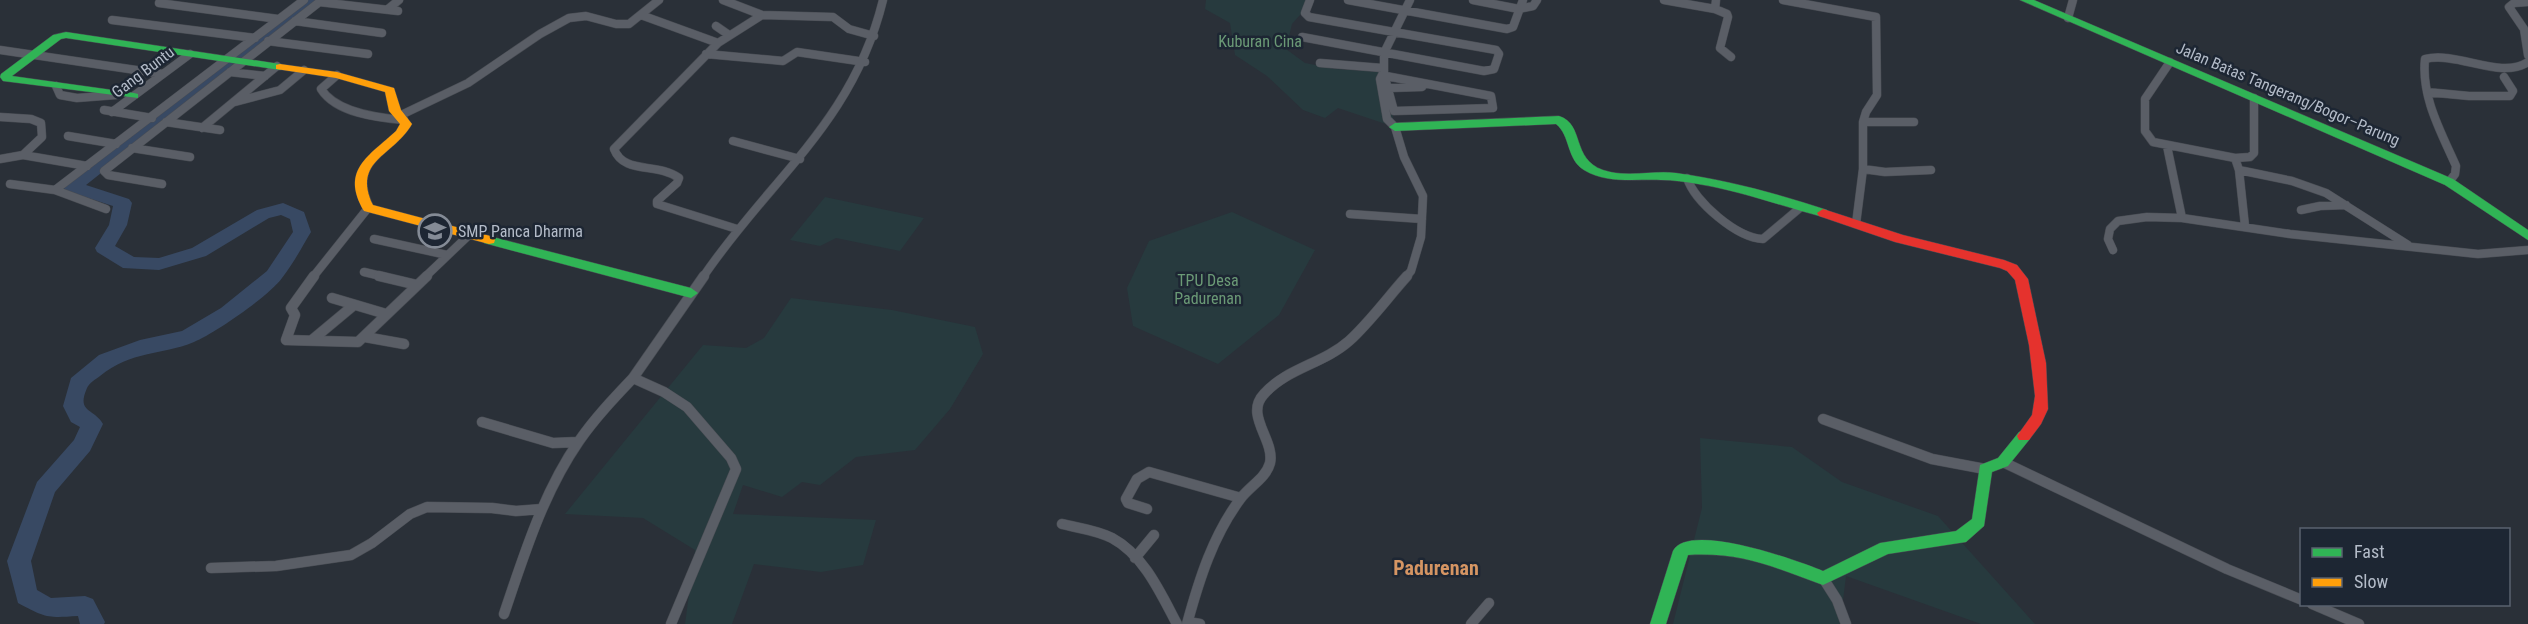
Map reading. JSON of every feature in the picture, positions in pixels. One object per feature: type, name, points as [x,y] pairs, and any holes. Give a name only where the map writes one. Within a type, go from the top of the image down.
[{"type":"street","points":[[162,184],[105,173],[105,169],[167,120],[229,65],[255,38],[304,0]]},
{"type":"street","points":[[353,6],[360,0]]},
{"type":"street","points":[[388,9],[399,0]]},
{"type":"street","points":[[337,75],[321,89],[327,98],[370,115],[402,118],[468,83],[540,34],[569,18],[586,16],[625,24],[633,22],[659,0]]},
{"type":"street","points":[[723,0],[762,15],[833,17],[849,29],[874,36]]},
{"type":"street","points":[[737,7],[746,0]]},
{"type":"street","points":[[504,614],[542,509],[578,442],[633,378],[663,338],[691,293],[737,229],[800,159],[845,98],[865,62],[874,36],[882,0]]},
{"type":"street","points":[[1302,37],[1489,71],[1494,69],[1499,54],[1496,50],[1309,17],[1305,13],[1310,0]]},
{"type":"street","points":[[1348,0],[1507,29],[1513,27],[1523,0]]},
{"type":"street","points":[[1320,63],[1384,71],[1491,96],[1493,108],[1394,111],[1384,71],[1384,53],[1410,0]]},
{"type":"street","points":[[1473,0],[1519,9],[1533,6],[1537,0]]},
{"type":"street","points":[[1664,0],[1715,9],[1727,14],[1720,46],[1722,51],[1731,57]]},
{"type":"street","points":[[1715,9],[1716,0]]},
{"type":"street","points":[[1783,0],[1876,16],[1877,95],[1866,111],[1863,122],[1863,169],[1856,224]]},
{"type":"street","name":"Jalan Batas Tangerang/Bogor–Parung","points":[[2025,0],[2449,182],[2528,236]]},
{"type":"street","points":[[2068,18],[2073,0]]},
{"type":"street","points":[[56,190],[152,118],[229,65],[243,61],[321,1],[398,11]]},
{"type":"street","points":[[2528,2],[2514,3],[2510,6],[2524,29],[2528,55]]},
{"type":"street","points":[[159,3],[278,19]]},
{"type":"street","points":[[641,15],[717,44]]},
{"type":"street","points":[[737,229],[661,207],[657,201],[677,183],[679,178],[660,168],[635,168],[621,161],[614,154],[617,144],[706,54],[729,34],[762,15]]},
{"type":"street","points":[[112,20],[255,38]]},
{"type":"street","points":[[295,21],[382,33]]},
{"type":"street","points":[[716,26],[729,34]]},
{"type":"street","points":[[134,96],[5,78],[31,56],[57,38],[66,35],[190,54],[265,76]]},
{"type":"street","points":[[268,41],[368,54]]},
{"type":"street","points":[[0,50],[164,74]]},
{"type":"street","points":[[706,54],[783,61],[797,52],[865,62]]},
{"type":"street","name":"Gang Buntu","points":[[152,118],[108,111],[134,96],[190,54]]},
{"type":"street","points":[[2449,182],[2455,174],[2456,165],[2427,92],[2422,70],[2425,59],[2432,56],[2494,66],[2522,67],[2528,62]]},
{"type":"street","points":[[243,61],[337,75],[390,90],[393,107],[406,124],[405,129],[359,174],[358,183],[368,208]]},
{"type":"street","points":[[2170,62],[2145,99],[2145,131],[2153,142],[2235,158],[2250,157],[2254,153],[2254,98]]},
{"type":"street","points":[[202,128],[277,66]]},
{"type":"street","points":[[232,103],[280,90],[304,70]]},
{"type":"street","points":[[1184,623],[1200,576],[1222,531],[1241,498],[1266,472],[1270,462],[1270,450],[1257,420],[1262,395],[1286,375],[1308,367],[1334,353],[1361,328],[1410,271],[1418,250],[1423,196],[1404,157],[1395,127],[1388,119],[1380,79],[1384,71]]},
{"type":"street","points":[[2427,92],[2469,96],[2510,96],[2513,91],[2504,77]]},
{"type":"street","points":[[1389,88],[1442,86]]},
{"type":"street","points":[[0,117],[31,119],[40,123],[43,128],[42,137],[23,155]]},
{"type":"street","points":[[152,118],[220,130]]},
{"type":"street","points":[[1395,127],[1554,119],[1569,125],[1579,161],[1593,171],[1608,176],[1688,178],[1729,184],[1773,196],[1900,239],[2004,264],[2012,268],[2021,279],[2042,383],[2041,410],[2036,421],[2003,462],[1985,469],[1932,459],[1823,419]]},
{"type":"street","points":[[1863,122],[1914,122]]},
{"type":"street","points":[[68,136],[116,144]]},
{"type":"street","points":[[733,141],[800,159]]},
{"type":"street","points":[[2167,146],[2182,218]]},
{"type":"street","points":[[132,148],[190,157]]},
{"type":"street","points":[[0,159],[23,155],[87,166]]},
{"type":"street","points":[[2235,158],[2239,170],[2245,226]]},
{"type":"street","points":[[1863,169],[1885,172],[1931,170]]},
{"type":"street","points":[[2239,170],[2310,186],[2346,205],[2410,247]]},
{"type":"street","points":[[1688,178],[1700,203],[1733,231],[1746,237],[1763,239],[1801,207]]},
{"type":"street","points":[[10,184],[56,190],[106,209]]},
{"type":"street","points":[[2301,210],[2320,206],[2346,205]]},
{"type":"street","points":[[368,208],[691,293]]},
{"type":"street","points":[[368,208],[296,299],[291,308],[295,315],[285,339],[295,342],[312,340],[358,342],[470,234]]},
{"type":"street","points":[[1350,214],[1422,219]]},
{"type":"street","points":[[2113,250],[2108,239],[2110,229],[2118,221],[2140,217],[2182,218],[2290,234],[2478,254],[2528,250]]},
{"type":"street","points":[[374,239],[447,255]]},
{"type":"street","points":[[364,272],[417,285]]},
{"type":"street","points":[[332,298],[386,314]]},
{"type":"street","points":[[312,340],[354,305]]},
{"type":"street","points":[[365,337],[404,344]]},
{"type":"street","points":[[633,378],[664,392],[687,407],[731,458],[736,469],[670,624]]},
{"type":"street","points":[[482,422],[553,443],[578,442]]},
{"type":"street","points":[[2003,462],[2227,569],[2300,600]]},
{"type":"street","points":[[1823,578],[1886,549],[1960,537],[1979,522],[1982,501],[1981,485],[1985,469]]},
{"type":"street","points":[[1148,509],[1128,503],[1126,499],[1140,474],[1145,471],[1155,471],[1241,498]]},
{"type":"street","points":[[211,568],[264,568],[351,555],[372,543],[419,508],[542,509]]},
{"type":"street","points":[[1062,524],[1115,539],[1152,576],[1184,623]]},
{"type":"street","points":[[1135,558],[1154,535]]},
{"type":"street","points":[[1658,624],[1681,551],[1728,546],[1764,552],[1823,578],[1837,600],[1846,624]]},
{"type":"street","points":[[1472,624],[1489,603]]},
{"type":"street","points":[[2317,606],[2359,624]]},
{"type":"street","points":[[1184,623],[1200,624]]},
{"type":"green space","name":"Kuburan Cina","points":[[1206,0],[1311,0],[1292,24],[1286,49],[1305,63],[1336,69],[1383,72],[1395,127],[1338,108],[1325,118],[1303,110],[1267,76],[1235,55],[1230,23],[1205,9]]},
{"type":"green space","points":[[825,197],[924,218],[900,251],[836,238],[820,246],[790,240]]},
{"type":"green space","name":"TPU Desa Padurenan","points":[[1232,212],[1315,250],[1279,315],[1218,364],[1133,326],[1127,288],[1149,241]]},
{"type":"green space","points":[[791,298],[892,310],[975,327],[983,354],[950,409],[915,450],[856,457],[820,485],[802,482],[782,497],[743,485],[733,514],[876,520],[863,565],[821,572],[754,564],[732,624],[685,624],[695,550],[643,518],[565,514],[703,345],[746,348],[764,338]]},
{"type":"green space","points":[[1700,438],[1792,447],[1842,482],[1938,516],[2035,624],[1981,624],[1846,576],[1840,624],[1673,624],[1702,508]]},
{"type":"waterway","points":[[92,624],[85,606],[48,608],[26,596],[19,561],[45,488],[82,445],[92,424],[78,416],[73,406],[78,383],[106,360],[140,347],[187,337],[228,313],[274,276],[302,232],[298,216],[283,209],[263,214],[199,252],[159,264],[130,263],[104,248],[118,225],[123,203],[72,187],[311,0]]},
{"type":"traffic: fast","points":[[2025,0],[2449,182],[2528,236]]},
{"type":"traffic: fast","points":[[134,96],[7,79],[5,76],[57,37],[66,35],[280,67]]},
{"type":"traffic: fast","points":[[1395,127],[1559,120],[1569,131],[1583,164],[1599,173],[1620,176],[1664,176],[1714,183],[1823,213]]},
{"type":"traffic: fast","points":[[489,240],[691,293]]},
{"type":"traffic: fast","points":[[1658,624],[1681,551],[1684,549],[1739,550],[1772,558],[1823,578],[1886,548],[1960,537],[1979,522],[1985,469],[2003,462],[2024,436]]},
{"type":"traffic: slow","points":[[280,67],[337,75],[390,90],[395,111],[406,124],[401,133],[364,167],[360,178],[360,188],[368,208],[489,240]]},
{"type":"traffic: jam","points":[[1823,213],[1900,239],[2004,264],[2012,268],[2021,279],[2036,345],[2041,381],[2040,413],[2024,436]]},
{"type":"place","name":"SMP Panca Dharma","points":[[435,231]]},
{"type":"district","name":"Padurenan","points":[[1436,568]]}]
